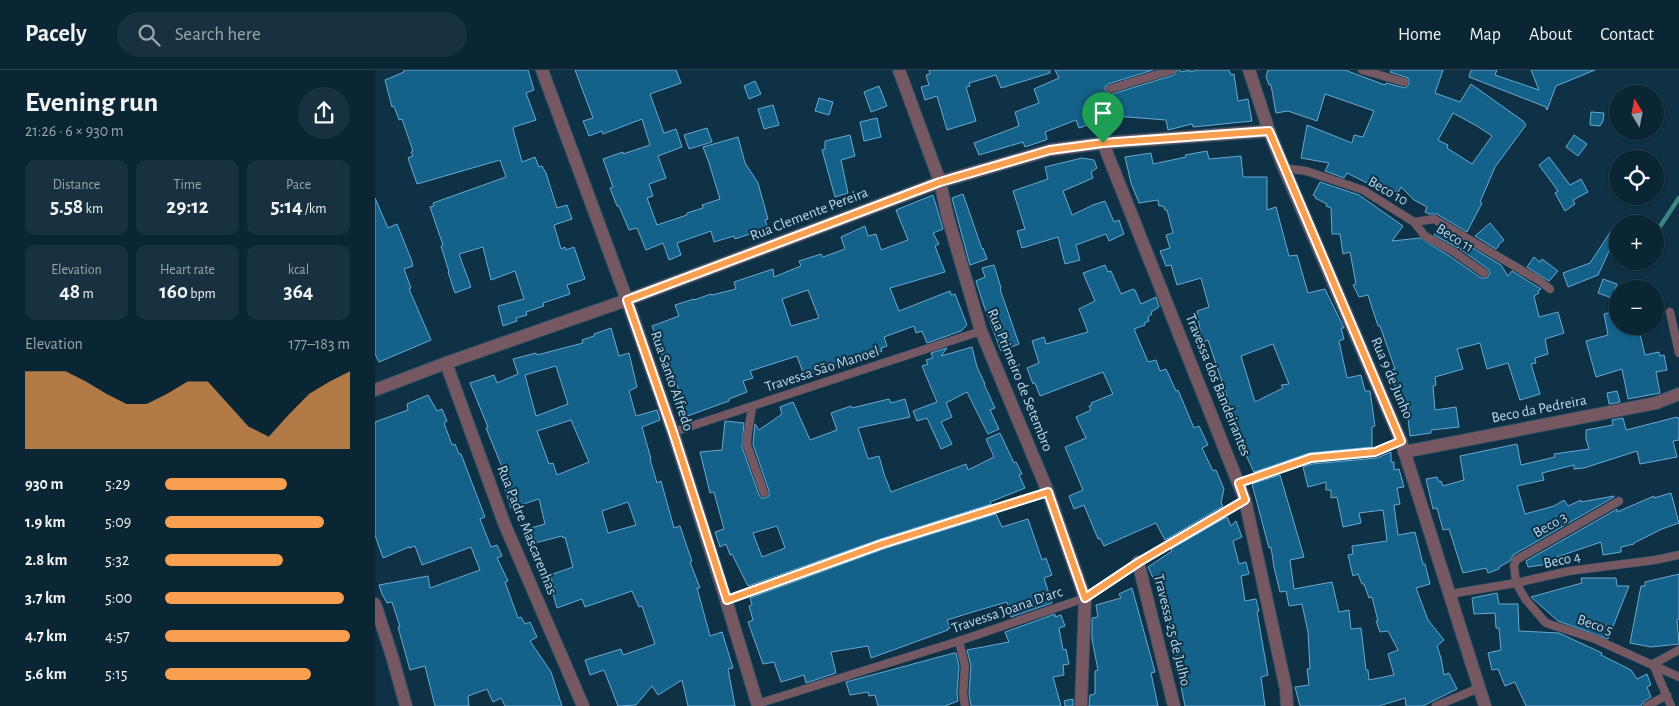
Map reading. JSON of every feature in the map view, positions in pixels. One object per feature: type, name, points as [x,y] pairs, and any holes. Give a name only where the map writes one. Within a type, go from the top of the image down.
[{"type":"street","name":"Rua Santo Alfredo","points":[[542,70],[627,300],[673,432],[727,600],[758,705]]},
{"type":"street","name":"Rua Primeiro de Setembro","points":[[899,70],[940,182],[948,218],[981,331],[1048,492],[1085,598],[1081,706]]},
{"type":"street","name":"Rua 9 de Junho","points":[[1249,70],[1269,131],[1403,446],[1485,706]]},
{"type":"street","name":"Rua Clemente Pereira","points":[[375,390],[627,300],[940,182],[1050,150],[1103,143],[1269,131]]},
{"type":"street","name":"Travessa dos Bandeirantes","points":[[1103,143],[1245,500],[1286,689],[1287,706]]},
{"type":"street","name":"Rua Padre Mascarenhas","points":[[447,363],[504,523],[583,706]]},
{"type":"street","name":"Beco da Pedreira","points":[[1403,446],[1656,403],[1679,394]]},
{"type":"street","name":"Travessa 25 de Julho","points":[[1139,562],[1174,706]]},
{"type":"street","points":[[375,604],[393,656],[406,706]]},
{"type":"lane","points":[[1110,89],[1172,70]]},
{"type":"lane","points":[[1362,70],[1404,82]]},
{"type":"lane","name":"Beco 10","points":[[1285,168],[1306,171],[1363,190],[1414,222],[1433,219],[1540,281],[1550,290]]},
{"type":"lane","name":"Beco 11","points":[[1414,222],[1425,236],[1454,252],[1484,273]]},
{"type":"lane","points":[[1670,312],[1679,352]]},
{"type":"lane","name":"Travessa São Manoel","points":[[673,432],[981,331]]},
{"type":"lane","points":[[752,406],[747,445],[764,494]]},
{"type":"lane","points":[[1239,483],[1311,458],[1375,452],[1403,446]]},
{"type":"lane","points":[[727,600],[882,544],[1048,492]]},
{"type":"lane","name":"Travessa Joana D'arc","points":[[758,705],[959,641],[1085,598],[1139,562],[1245,500]]},
{"type":"lane","name":"Beco 3","points":[[1516,583],[1514,566],[1516,560],[1619,502]]},
{"type":"lane","name":"Beco 4","points":[[1449,594],[1516,583],[1569,571],[1679,555]]},
{"type":"lane","name":"Beco 5","points":[[1516,583],[1526,600],[1546,623],[1595,638],[1679,677]]},
{"type":"lane","points":[[959,641],[965,666],[963,694],[965,706]]},
{"type":"lane","points":[[1671,706],[1653,664],[1679,650]]},
{"type":"lane","points":[[1436,706],[1479,688]]},
{"type":"lane","points":[[1647,706],[1667,696]]},
{"type":"building","points":[[404,70],[528,70],[534,90],[526,93],[536,120],[513,129],[522,162],[535,157],[539,167],[542,166],[546,173],[557,208],[567,205],[572,219],[554,225],[561,249],[565,247],[566,250],[574,247],[585,279],[567,285],[570,294],[543,303],[544,306],[526,312],[527,315],[516,318],[517,321],[503,326],[498,306],[524,299],[515,271],[491,280],[483,247],[459,254],[471,287],[455,293],[441,246],[443,245],[430,207],[434,206],[433,203],[506,177],[500,160],[417,184],[408,158],[413,156],[411,152],[413,151],[402,119],[399,120],[394,106],[392,107],[385,80],[404,72]]},
{"type":"building","points":[[575,70],[676,70],[681,83],[650,94],[664,133],[676,129],[682,147],[658,156],[666,178],[649,184],[653,196],[647,198],[657,225],[687,215],[687,213],[703,208],[702,205],[720,199],[703,147],[738,137],[745,163],[758,183],[768,219],[765,220],[768,228],[735,239],[734,236],[714,242],[711,231],[677,243],[681,255],[669,260],[663,243],[646,250],[637,228],[629,230],[619,206],[617,206],[610,188],[613,187],[603,159],[650,145],[642,119],[603,134],[602,131],[589,136],[583,121],[593,118]]},
{"type":"building","points":[[929,70],[1050,70],[1050,73],[1001,88],[996,75],[969,83],[970,86],[966,87],[976,121],[947,130],[937,96],[925,100],[921,87],[929,85],[926,75],[930,74]]},
{"type":"building","points":[[1055,70],[1153,70],[1108,84],[1105,90],[1109,95],[1174,75],[1177,70],[1181,72],[1190,70],[1190,72],[1198,70],[1229,70],[1231,75],[1234,74],[1238,101],[1248,99],[1252,121],[1193,127],[1192,124],[1168,130],[1166,120],[1115,116],[1117,122],[1098,128],[1096,122],[1079,128],[1076,120],[1045,132],[1046,140],[1025,147],[1023,142],[979,155],[974,143],[1019,126],[1015,112],[1039,103],[1034,89],[1059,78]]},
{"type":"building","points":[[1268,70],[1345,70],[1385,85],[1386,83],[1405,88],[1409,84],[1408,78],[1390,72],[1391,70],[1443,70],[1435,93],[1460,102],[1471,84],[1526,125],[1495,167],[1480,202],[1482,203],[1467,232],[1437,214],[1425,212],[1427,207],[1414,200],[1401,187],[1398,193],[1393,190],[1391,195],[1347,173],[1344,178],[1325,171],[1329,163],[1301,158],[1307,125],[1352,143],[1354,135],[1363,137],[1374,111],[1325,94],[1317,121],[1288,111],[1276,113],[1271,85],[1269,85],[1266,77]],"holes":[[[1453,113],[1492,136],[1472,164],[1447,148],[1448,145],[1438,140]]]},
{"type":"building","points":[[1471,70],[1497,70],[1495,75],[1539,90],[1531,70],[1595,70],[1556,86],[1547,110],[1546,107],[1469,77]]},
{"type":"building","points":[[755,81],[761,94],[749,99],[744,86]]},
{"type":"building","points":[[879,86],[887,106],[871,112],[864,92]]},
{"type":"building","points":[[819,98],[833,102],[829,115],[815,111]]},
{"type":"building","points":[[773,105],[779,125],[764,129],[758,109]]},
{"type":"building","points":[[1591,112],[1604,113],[1600,126],[1590,125]]},
{"type":"building","points":[[877,118],[881,137],[864,141],[860,122]]},
{"type":"building","points":[[707,128],[712,142],[689,149],[684,135]]},
{"type":"building","points":[[850,135],[855,156],[841,160],[848,193],[835,197],[822,150],[825,149],[825,141]]},
{"type":"building","points":[[1574,135],[1587,144],[1578,156],[1566,147]]},
{"type":"building","points":[[1207,151],[1209,159],[1241,156],[1243,177],[1267,177],[1267,210],[1276,207],[1289,256],[1297,255],[1308,293],[1325,289],[1344,328],[1341,328],[1344,339],[1339,341],[1347,378],[1361,375],[1365,391],[1370,391],[1375,426],[1372,427],[1372,447],[1309,453],[1254,472],[1238,438],[1235,439],[1228,417],[1233,415],[1208,340],[1202,342],[1197,311],[1209,307],[1201,278],[1177,285],[1171,265],[1166,266],[1160,251],[1170,248],[1166,235],[1173,233],[1167,210],[1163,206],[1159,206],[1158,200],[1139,203],[1131,183],[1125,157],[1151,153],[1153,164],[1186,157],[1185,155]],"holes":[[[1273,344],[1289,384],[1281,385],[1283,388],[1255,402],[1241,356]]]},
{"type":"building","points":[[1549,157],[1570,185],[1581,179],[1588,192],[1573,200],[1575,204],[1565,211],[1555,193],[1558,191],[1539,165]]},
{"type":"building","points":[[1082,158],[1094,160],[1097,168],[1091,172],[1093,178],[1063,191],[1072,215],[1105,201],[1114,222],[1119,220],[1124,234],[1109,241],[1106,234],[1076,245],[1080,260],[1065,264],[1058,237],[1022,248],[1017,231],[1025,229],[1013,191],[1048,179],[1045,167]]},
{"type":"building","points":[[1320,182],[1359,195],[1403,226],[1392,241],[1420,238],[1481,278],[1487,278],[1490,273],[1488,269],[1460,249],[1466,244],[1501,265],[1508,276],[1512,271],[1541,289],[1534,296],[1539,317],[1558,312],[1564,333],[1545,339],[1548,354],[1535,358],[1536,363],[1531,364],[1540,394],[1520,400],[1508,363],[1487,369],[1480,343],[1457,349],[1463,369],[1435,377],[1436,385],[1433,386],[1435,410],[1456,407],[1459,427],[1431,430],[1431,433],[1410,436],[1406,401],[1399,401],[1390,370],[1395,369],[1368,295],[1359,297],[1353,285],[1356,284],[1350,252],[1343,254],[1340,234],[1332,234],[1331,208],[1313,195]]},
{"type":"building","points":[[963,194],[987,259],[970,265],[952,198]]},
{"type":"building","points":[[933,195],[943,229],[933,233],[939,244],[935,246],[945,272],[890,288],[899,311],[950,291],[951,295],[955,294],[967,325],[961,331],[927,343],[922,331],[916,333],[914,326],[884,337],[887,346],[881,348],[882,351],[865,359],[864,355],[827,369],[828,371],[805,378],[797,356],[750,371],[753,378],[743,381],[747,392],[729,399],[729,401],[682,418],[677,404],[683,402],[670,365],[665,367],[661,355],[663,354],[652,326],[679,316],[675,305],[711,294],[736,289],[734,282],[773,269],[774,277],[801,266],[799,261],[821,254],[823,257],[845,249],[841,237],[865,226],[868,236],[876,234],[881,250],[908,240],[896,210]],"holes":[[[808,290],[819,318],[791,326],[782,299]]]},
{"type":"building","points":[[375,198],[388,228],[397,224],[411,259],[413,266],[404,269],[411,288],[409,289],[431,340],[379,362],[375,354]]},
{"type":"building","points":[[1490,223],[1504,240],[1496,249],[1475,236]]},
{"type":"building","points":[[1438,228],[1462,242],[1458,248],[1434,235]]},
{"type":"building","points":[[1609,234],[1609,251],[1598,275],[1568,287],[1563,273],[1590,263]]},
{"type":"building","points":[[1534,257],[1540,262],[1542,259],[1558,271],[1549,281],[1527,267]]},
{"type":"building","points":[[994,265],[1000,289],[1019,344],[1001,351],[976,281],[985,277],[982,268]]},
{"type":"building","points":[[1105,265],[1108,272],[1111,271],[1121,294],[1133,289],[1135,290],[1141,304],[1156,297],[1159,307],[1151,312],[1152,314],[1148,317],[1149,321],[1144,323],[1145,325],[1134,329],[1148,362],[1156,360],[1160,371],[1166,369],[1176,391],[1178,390],[1194,428],[1199,426],[1208,445],[1202,448],[1213,471],[1216,470],[1224,489],[1221,503],[1223,506],[1165,540],[1156,523],[1104,546],[1100,538],[1098,539],[1084,505],[1074,509],[1069,496],[1083,490],[1065,447],[1086,438],[1076,417],[1091,410],[1089,406],[1092,405],[1091,403],[1113,394],[1103,372],[1040,396],[1027,368],[1039,363],[1032,341],[1044,337],[1046,344],[1088,332],[1079,309],[1095,301],[1083,273]]},
{"type":"building","points":[[1603,279],[1609,281],[1609,297],[1598,293]]},
{"type":"building","points":[[1609,313],[1609,335],[1640,335],[1645,355],[1659,352],[1660,356],[1664,355],[1667,370],[1656,372],[1660,393],[1628,399],[1622,369],[1596,377],[1586,341],[1608,335],[1604,314]]},
{"type":"building","points":[[611,328],[619,356],[629,353],[637,387],[629,391],[636,416],[657,410],[660,420],[642,427],[650,459],[657,483],[661,481],[674,528],[680,526],[692,561],[690,562],[700,588],[697,588],[710,636],[722,632],[733,668],[728,669],[735,706],[688,706],[682,680],[658,695],[652,686],[636,705],[618,706],[604,670],[590,675],[585,660],[621,649],[623,655],[655,644],[642,606],[639,607],[632,591],[585,607],[582,599],[557,608],[553,594],[556,593],[550,575],[573,567],[565,537],[563,538],[562,536],[535,543],[531,528],[545,524],[539,499],[511,508],[498,469],[502,467],[470,383],[494,375],[497,383],[518,374],[513,359],[583,343],[582,340],[594,336],[594,334]],"holes":[[[556,366],[568,404],[536,416],[525,375]],[[571,420],[589,462],[557,475],[553,463],[549,464],[537,431]],[[628,502],[636,525],[608,533],[602,511]]]},
{"type":"building","points":[[972,347],[977,367],[995,408],[990,410],[999,429],[988,434],[967,392],[946,403],[952,417],[941,422],[952,444],[941,449],[927,418],[917,421],[913,411],[937,402],[922,366],[928,364],[926,360],[933,358],[931,353],[947,348],[941,356]]},
{"type":"building","points":[[1617,391],[1620,402],[1609,404],[1607,393]]},
{"type":"building","points":[[428,395],[437,411],[442,409],[447,421],[444,423],[452,445],[455,444],[459,454],[461,454],[485,517],[480,519],[491,547],[497,545],[502,556],[497,558],[508,581],[505,582],[518,618],[521,617],[525,624],[530,622],[537,637],[530,641],[551,672],[562,706],[505,706],[501,698],[493,702],[487,689],[468,696],[469,706],[435,706],[425,666],[410,670],[392,602],[387,603],[379,585],[428,576],[430,588],[480,570],[471,547],[422,565],[415,546],[383,558],[375,535],[375,422],[408,410],[407,404]]},
{"type":"building","points":[[889,399],[891,403],[905,399],[910,417],[858,428],[868,459],[879,456],[891,492],[966,464],[968,470],[994,457],[986,439],[1000,433],[1014,463],[1016,462],[1022,474],[1019,475],[1025,488],[990,502],[991,504],[880,539],[748,586],[732,554],[730,555],[726,544],[720,547],[715,532],[724,529],[714,492],[710,493],[700,452],[722,450],[725,421],[744,423],[742,447],[759,495],[761,498],[765,498],[769,496],[769,491],[753,444],[755,424],[759,430],[782,414],[780,407],[793,402],[810,440],[837,430],[831,413],[851,406],[852,408]],"holes":[[[777,526],[785,548],[762,557],[753,533]]]},
{"type":"building","points":[[1623,418],[1626,430],[1679,418],[1679,440],[1673,441],[1677,457],[1640,464],[1637,451],[1584,468],[1574,469],[1574,465],[1542,473],[1544,480],[1517,486],[1525,514],[1554,506],[1564,500],[1568,506],[1581,500],[1581,502],[1614,497],[1513,555],[1510,561],[1499,567],[1499,569],[1488,573],[1486,568],[1463,573],[1449,529],[1443,530],[1437,508],[1433,509],[1426,479],[1437,477],[1443,486],[1464,480],[1460,456],[1517,444],[1521,465],[1555,457],[1554,454],[1589,449],[1586,430],[1613,425],[1612,420]]},
{"type":"building","points":[[1391,452],[1391,462],[1394,462],[1394,470],[1399,469],[1404,487],[1397,488],[1400,504],[1394,505],[1398,535],[1415,532],[1430,584],[1416,588],[1428,620],[1444,640],[1437,646],[1444,675],[1449,673],[1457,689],[1423,706],[1406,706],[1405,698],[1379,706],[1300,706],[1295,687],[1309,685],[1307,669],[1310,669],[1308,632],[1302,604],[1289,606],[1286,591],[1280,592],[1271,547],[1269,548],[1252,484],[1280,475],[1304,557],[1290,560],[1294,589],[1332,582],[1339,612],[1349,610],[1351,629],[1361,628],[1369,680],[1394,675],[1388,654],[1398,650],[1388,631],[1380,632],[1372,597],[1369,598],[1358,574],[1353,576],[1348,555],[1353,554],[1352,546],[1387,541],[1383,510],[1359,513],[1361,523],[1343,527],[1337,497],[1331,498],[1331,490],[1326,490],[1326,482],[1308,487],[1303,467],[1312,464],[1377,458]]},
{"type":"building","points":[[1671,493],[1679,523],[1662,529],[1634,544],[1621,547],[1621,552],[1603,555],[1601,542],[1554,558],[1556,563],[1528,567],[1526,561],[1617,509],[1617,512],[1654,496],[1654,498]]},
{"type":"building","points":[[996,514],[1002,527],[1028,519],[1042,560],[1046,558],[1052,575],[1044,578],[1052,603],[1011,617],[1007,602],[976,611],[947,620],[950,628],[948,630],[871,658],[868,646],[831,652],[836,673],[806,683],[804,675],[781,682],[774,662],[763,664],[748,622],[753,620],[749,606],[752,605],[750,598],[884,549]]},
{"type":"building","points":[[1227,517],[1231,526],[1236,521],[1242,537],[1233,541],[1239,564],[1246,562],[1249,574],[1241,576],[1245,601],[1256,599],[1259,611],[1257,612],[1268,675],[1261,677],[1265,706],[1185,706],[1178,671],[1176,671],[1171,641],[1174,641],[1167,612],[1163,613],[1161,595],[1148,567],[1172,551],[1171,549]]},
{"type":"building","points":[[1679,574],[1679,619],[1677,620],[1679,644],[1651,647],[1630,643],[1641,586],[1645,586],[1645,582]]},
{"type":"building","points":[[1581,578],[1616,578],[1617,586],[1629,586],[1608,639],[1558,621],[1531,597],[1582,583]]},
{"type":"building","points":[[1132,588],[1155,672],[1151,673],[1158,706],[1089,706],[1090,695],[1095,694],[1095,671],[1098,670],[1092,639],[1092,618],[1098,617],[1096,605],[1121,598],[1119,594]]},
{"type":"building","points":[[1497,593],[1499,604],[1518,604],[1519,631],[1559,633],[1602,653],[1601,655],[1631,670],[1637,679],[1647,674],[1651,685],[1647,687],[1651,697],[1644,701],[1641,706],[1526,706],[1515,682],[1505,686],[1498,669],[1492,670],[1488,653],[1501,650],[1499,628],[1496,628],[1495,613],[1474,614],[1472,598]]},
{"type":"building","points":[[1055,614],[1055,617],[1061,615],[1065,626],[1059,628],[1063,650],[1066,649],[1069,664],[1063,665],[1064,675],[1053,677],[1061,706],[971,706],[969,694],[971,666],[967,650],[1009,642],[1005,632]]},
{"type":"building","points":[[956,653],[959,666],[958,701],[945,706],[878,706],[875,695],[869,696],[868,692],[850,695],[846,682]]},
{"type":"building","points":[[1073,699],[1073,706],[1065,706],[1064,701]]},
{"type":"waterway","points":[[1664,220],[1679,198]]},
{"type":"route","points":[[1269,131],[1401,441],[1375,452],[1311,458],[1239,483],[1245,500],[1139,562],[1085,598],[1048,492],[882,544],[727,600],[673,432],[627,300],[940,182],[1050,150],[1103,143],[1269,131]]}]
